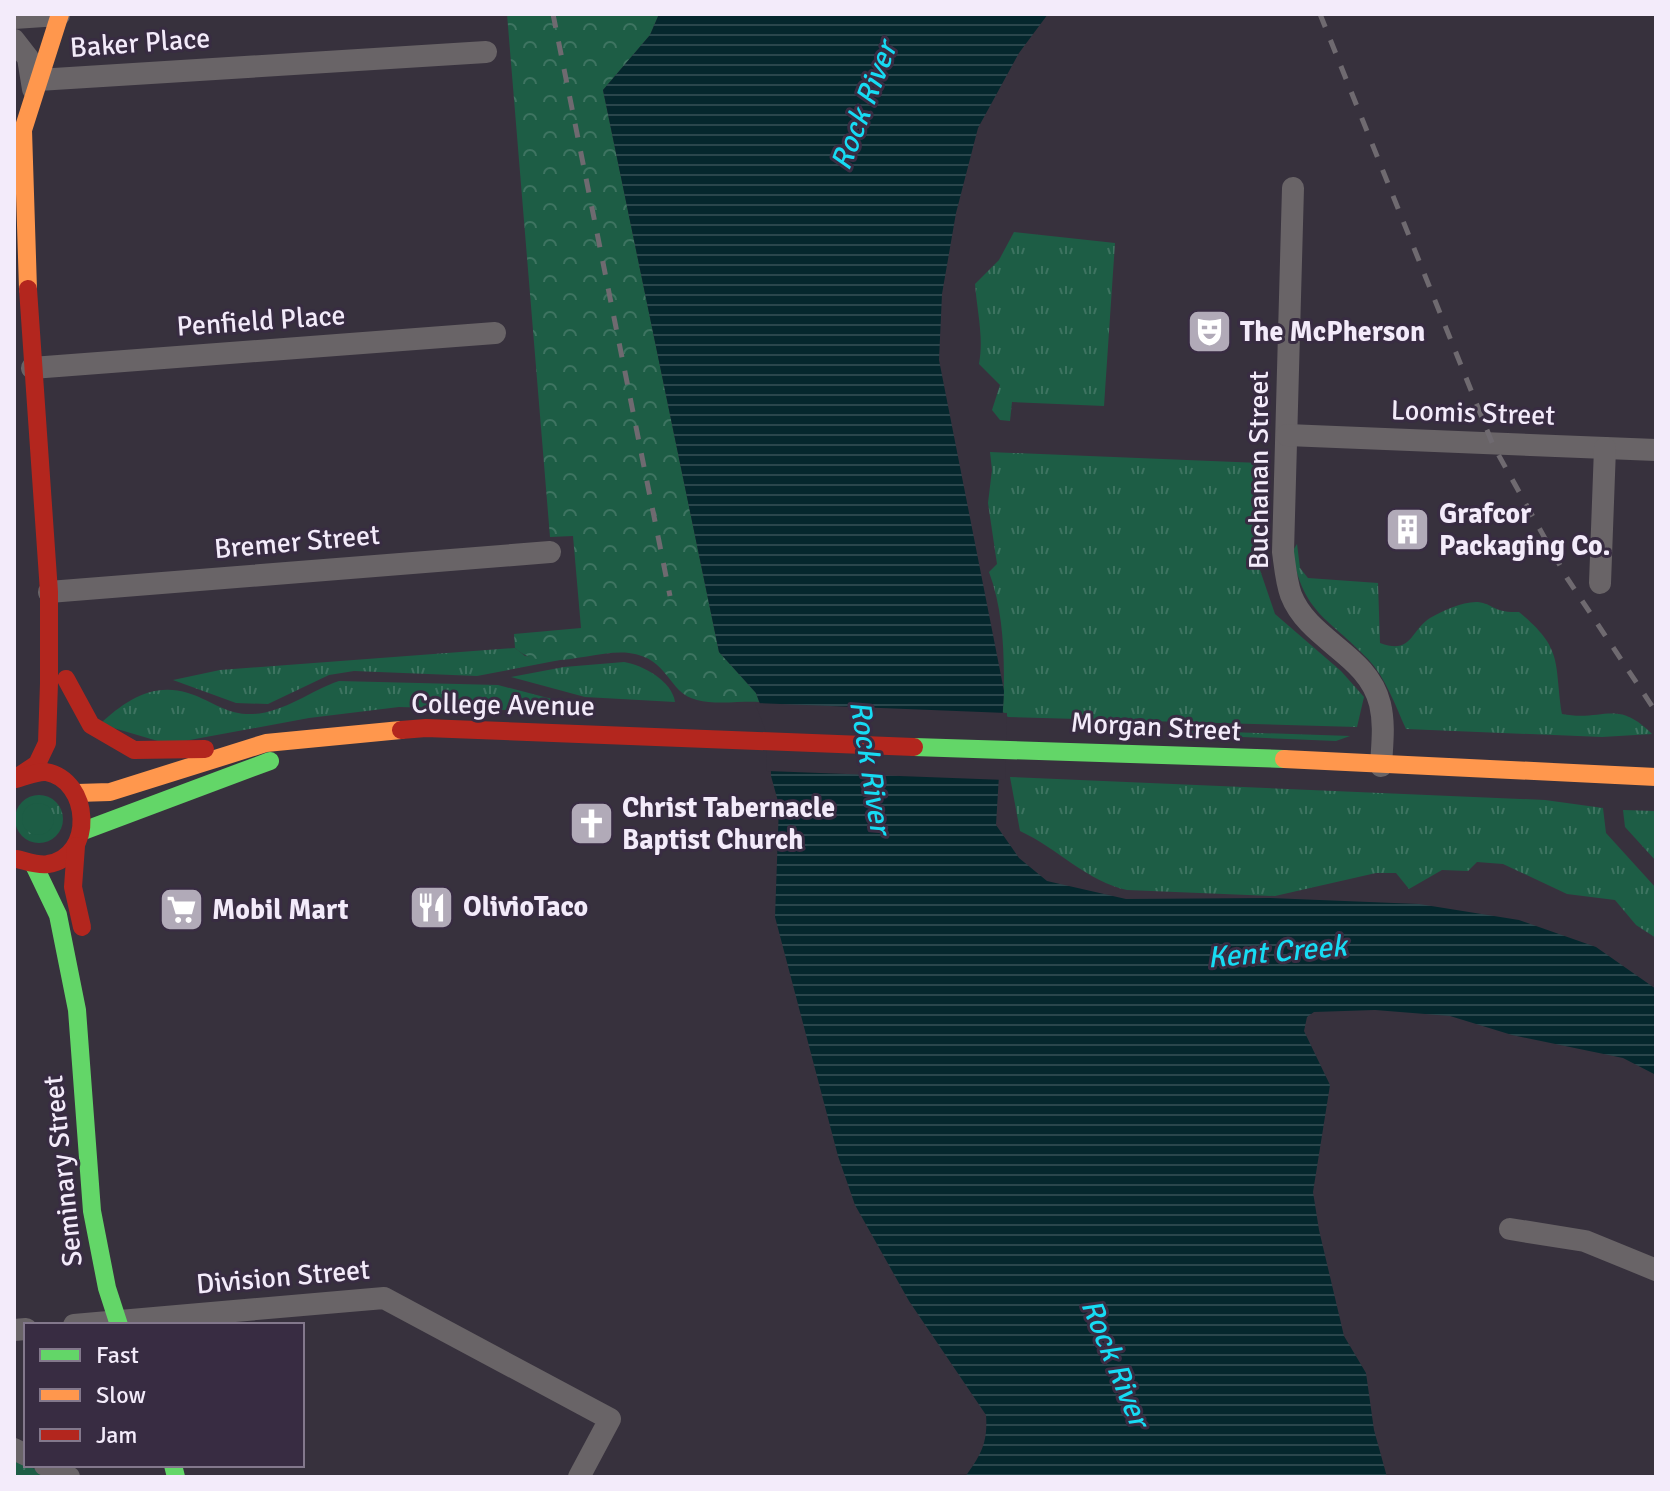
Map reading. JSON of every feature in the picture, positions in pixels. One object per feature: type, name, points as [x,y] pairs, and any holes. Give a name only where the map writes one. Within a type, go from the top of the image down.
[{"type":"main road","points":[[17,778],[37,764],[47,743],[49,592],[19,231],[23,130],[59,15]]},
{"type":"main road","points":[[49,592],[66,679],[67,732]]},
{"type":"main road","points":[[66,679],[91,725],[134,750],[168,752],[266,743]]},
{"type":"main road","name":"College Avenue","points":[[17,778],[44,773],[72,788],[110,792],[266,743],[426,728],[654,737]]},
{"type":"main road","name":"College Avenue","points":[[20,861],[57,861],[79,839],[351,733]]},
{"type":"main road","name":"Morgan Street","points":[[654,737],[765,744],[1126,752],[1656,777]]},
{"type":"main road","points":[[66,759],[72,788],[83,805],[79,839]]},
{"type":"main road","name":"Seminary Street","points":[[78,1013],[85,962],[73,887],[79,839]]},
{"type":"main road","name":"Seminary Street","points":[[20,861],[54,896],[78,1013],[97,1244],[118,1323]]},
{"type":"street","points":[[14,18],[59,15]]},
{"type":"street","points":[[14,40],[28,58],[35,88]]},
{"type":"street","name":"Baker Place","points":[[35,88],[486,52]]},
{"type":"street","name":"Buchanan Street","points":[[1293,188],[1283,552],[1289,587],[1299,608],[1314,627],[1350,657],[1371,683],[1380,703],[1383,732],[1381,766]]},
{"type":"street","name":"Penfield Place","points":[[32,368],[495,333]]},
{"type":"street","name":"Loomis Street","points":[[1287,435],[1656,450]]},
{"type":"street","points":[[1600,583],[1605,448]]},
{"type":"street","name":"Bremer Street","points":[[49,592],[550,552]]},
{"type":"street","points":[[1510,1229],[1585,1241],[1656,1270]]},
{"type":"street","name":"Division Street","points":[[118,1323],[384,1298],[610,1419],[579,1477]]},
{"type":"street","points":[[49,1467],[69,1477]]},
{"type":"green space","points":[[507,14],[659,14],[650,35],[603,90],[719,652],[756,693],[759,702],[697,700],[679,690],[653,661],[629,653],[540,660],[515,648],[514,634],[581,628],[573,536],[550,537]]},
{"type":"green space","points":[[1014,232],[1115,243],[1104,406],[1012,402],[1010,421],[1000,420],[992,410],[1000,385],[979,364],[980,334],[975,284],[999,260]]},
{"type":"green space","points":[[990,452],[1260,463],[1270,470],[1259,536],[1260,570],[1275,614],[1341,671],[1364,697],[1357,727],[1008,717],[1003,712],[1001,623],[989,572],[997,564],[988,503],[992,470]]},
{"type":"green space","points":[[1297,544],[1300,568],[1308,578],[1378,583],[1380,643],[1391,646],[1405,644],[1430,618],[1466,603],[1478,602],[1499,610],[1519,612],[1544,636],[1550,647],[1557,669],[1562,714],[1619,714],[1640,723],[1652,734],[1602,737],[1406,729],[1390,692],[1374,666],[1320,613],[1303,589],[1292,552]]},
{"type":"green space","points":[[515,648],[525,656],[565,659],[477,676],[354,671],[329,675],[268,704],[236,703],[173,680],[220,670]]},
{"type":"green space","points":[[624,662],[656,675],[673,694],[675,702],[585,697],[511,677],[564,667]]},
{"type":"green space","points":[[339,681],[498,685],[586,708],[585,712],[399,707],[309,718],[168,744],[100,724],[129,701],[151,692],[175,690],[231,711],[259,714]]},
{"type":"green space","points":[[1171,730],[1350,736],[1336,741],[1170,734]]},
{"type":"green space","points":[[1010,777],[1545,800],[1603,808],[1606,833],[1656,888],[1656,938],[1636,925],[1615,900],[1567,894],[1503,864],[1477,862],[1468,871],[1442,870],[1409,889],[1396,873],[1376,873],[1275,896],[1127,890],[1099,880],[1020,831]]},
{"type":"green space","points":[[39,795],[48,796],[56,802],[62,810],[62,828],[56,836],[48,842],[39,843],[30,842],[22,836],[16,828],[15,819],[16,810],[22,802],[30,796]]},
{"type":"green space","points":[[38,803],[49,808],[54,819],[49,830],[38,835],[27,830],[22,819],[27,808]]},
{"type":"green space","points":[[1623,810],[1656,811],[1656,861],[1625,827]]},
{"type":"green space","points":[[14,1459],[24,1464],[24,1467],[51,1477],[14,1477]]},
{"type":"water","points":[[659,14],[1048,14],[1019,53],[978,128],[956,213],[942,294],[939,360],[1004,691],[996,825],[1019,858],[1047,881],[1126,899],[1269,898],[1419,904],[1519,920],[1596,947],[1656,989],[1656,1075],[1623,1058],[1512,1035],[1450,1016],[1375,1010],[1314,1012],[1307,1017],[1304,1031],[1330,1085],[1313,1192],[1319,1230],[1344,1336],[1366,1373],[1374,1430],[1387,1477],[965,1477],[982,1448],[986,1415],[909,1301],[855,1205],[838,1156],[775,917],[779,805],[771,776],[770,731],[756,693],[719,652],[603,90],[650,35]]},
{"type":"pier","points":[[755,703],[1007,713],[1005,780],[767,771],[766,732]]},
{"type":"railway","points":[[553,14],[670,596]]},
{"type":"railway","points":[[1320,14],[1493,445],[1567,578],[1656,712]]},
{"type":"traffic: fast","points":[[914,747],[1284,759]]},
{"type":"traffic: fast","points":[[83,831],[270,761]]},
{"type":"traffic: fast","points":[[34,865],[58,915],[77,1010],[92,1211],[107,1288],[118,1323]]},
{"type":"traffic: fast","points":[[174,1467],[176,1477]]},
{"type":"traffic: slow","points":[[28,289],[23,130],[60,14]]},
{"type":"traffic: slow","points":[[77,793],[110,792],[266,743],[401,730]]},
{"type":"traffic: slow","points":[[1284,759],[1656,777]]},
{"type":"traffic: jam","points":[[19,776],[37,764],[47,743],[49,683],[49,592],[28,289]]},
{"type":"traffic: jam","points":[[66,679],[91,725],[134,750],[205,749]]},
{"type":"traffic: jam","points":[[401,730],[426,728],[914,747]]},
{"type":"traffic: jam","points":[[16,779],[42,772],[61,778],[72,789],[82,818],[74,848],[63,858],[48,864],[17,859]]},
{"type":"traffic: jam","points":[[76,846],[73,887],[82,927]]},
{"type":"place","name":"The McPherson","points":[[1209,332]]},
{"type":"place","name":"Grafcor Packaging Co.","points":[[1408,530]]},
{"type":"place","name":"Christ Tabernacle Baptist Church","points":[[591,824]]},
{"type":"place","name":"OlivioTaco","points":[[432,907]]},
{"type":"place","name":"Mobil Mart","points":[[181,910]]},
{"type":"water label","name":"Rock River","points":[[864,106]]},
{"type":"water label","name":"Rock River","points":[[870,767]]},
{"type":"water label","name":"Kent Creek","points":[[1277,952]]},
{"type":"water label","name":"Rock River","points":[[1115,1363]]}]
